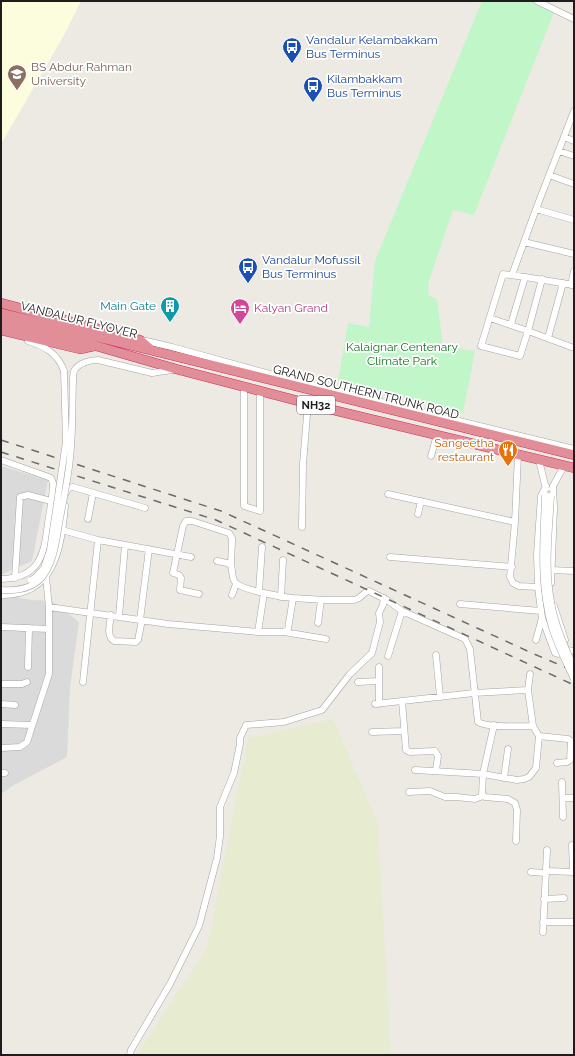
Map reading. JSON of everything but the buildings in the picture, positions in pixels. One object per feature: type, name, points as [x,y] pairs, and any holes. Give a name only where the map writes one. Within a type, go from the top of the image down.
[{"type":"highway","points":[[1,303],[140,340],[152,350]]},
{"type":"highway","name":"VANDALUR FLYOVER","points":[[1,313],[152,350]]},
{"type":"highway","name":"VANDALUR FLYOVER","points":[[1,322],[95,346]]},
{"type":"highway","points":[[3,333],[80,349],[95,346]]},
{"type":"highway","name":"GRAND SOUTHERN TRUNK ROAD","points":[[95,346],[244,387],[539,460]]},
{"type":"highway","name":"GRAND SOUTHERN TRUNK ROAD","points":[[152,350],[242,374],[574,455]]},
{"type":"highway","name":"NH32","points":[[539,460],[574,468]]},
{"type":"street","points":[[537,1],[546,3],[574,19]]},
{"type":"street","points":[[512,275],[574,111]]},
{"type":"street","points":[[564,137],[574,141]]},
{"type":"street","points":[[559,151],[574,156]]},
{"type":"street","points":[[549,175],[574,184]]},
{"type":"street","points":[[536,209],[574,220]]},
{"type":"street","points":[[524,242],[574,254]]},
{"type":"street","points":[[542,279],[520,356],[481,346],[503,274],[542,279],[572,285],[574,271]]},
{"type":"street","points":[[511,324],[525,277]]},
{"type":"street","points":[[548,338],[563,283]]},
{"type":"street","points":[[490,318],[511,324],[574,348]]},
{"type":"street","points":[[1,586],[18,586],[28,583],[44,568],[50,550],[66,442],[65,384],[62,364],[49,350],[37,343],[3,333]]},
{"type":"street","points":[[140,340],[172,347],[286,378],[574,449]]},
{"type":"street","points":[[1,590],[12,591],[22,589],[34,583],[42,577],[50,564],[59,525],[70,457],[72,381],[74,371],[82,364],[91,360],[98,360],[152,373],[176,369]]},
{"type":"street","points":[[244,387],[244,506],[260,511],[260,391]]},
{"type":"street","points":[[302,527],[303,464],[308,403]]},
{"type":"street","points":[[431,456],[437,435]]},
{"type":"street","points":[[518,455],[515,522],[510,577],[513,583],[519,586],[538,587]]},
{"type":"street","points":[[1,460],[46,476],[69,487],[145,508]]},
{"type":"street","points":[[539,460],[549,486],[554,509],[551,570],[553,601],[567,646],[571,650],[555,654],[542,618],[538,587],[538,554],[541,496],[549,486],[564,466]]},
{"type":"street","points":[[1,579],[15,578],[29,573],[36,567],[41,558],[45,546],[53,487],[52,480]]},
{"type":"street","points":[[549,486],[543,576],[548,612],[561,649],[574,679]]},
{"type":"street","points":[[1,595],[11,595],[27,590],[46,577],[54,561],[62,530],[66,490],[69,487]]},
{"type":"street","points":[[88,519],[92,493]]},
{"type":"street","points":[[388,494],[515,522]]},
{"type":"street","points":[[15,578],[20,497],[28,495],[51,501]]},
{"type":"street","points":[[548,495],[549,588],[552,608],[557,626],[574,668]]},
{"type":"street","points":[[418,514],[421,501]]},
{"type":"street","points":[[198,594],[180,590],[181,578],[179,575],[173,573],[186,521],[192,521],[229,533],[232,538],[231,565],[233,579],[236,584],[280,597],[321,600],[354,600],[369,591],[384,598],[402,611],[465,639],[470,649],[478,722],[480,724],[533,726]]},
{"type":"street","points":[[62,530],[98,540],[191,557]]},
{"type":"street","points":[[83,682],[98,540]]},
{"type":"street","points":[[119,616],[125,545]]},
{"type":"street","points":[[258,632],[262,592],[262,546]]},
{"type":"street","points":[[111,615],[109,636],[111,640],[136,642],[138,640],[149,549]]},
{"type":"street","points":[[390,557],[512,567]]},
{"type":"street","points":[[280,597],[282,560]]},
{"type":"street","points":[[217,561],[231,565]]},
{"type":"street","points":[[551,570],[574,571]]},
{"type":"street","points":[[1,748],[20,748],[29,738],[49,674],[50,607],[46,577]]},
{"type":"street","points":[[232,595],[236,584]]},
{"type":"street","points":[[284,632],[288,629],[293,598]]},
{"type":"street","points":[[130,1055],[131,1050],[170,984],[199,926],[217,858],[220,836],[220,807],[234,773],[240,738],[246,725],[284,722],[322,710],[350,674],[372,653],[380,622],[379,613],[383,605],[384,598]]},
{"type":"street","points":[[318,623],[321,600]]},
{"type":"street","points":[[460,604],[541,611]]},
{"type":"street","points":[[50,607],[141,620],[258,632],[284,632],[326,639]]},
{"type":"street","points":[[388,656],[402,611]]},
{"type":"street","points":[[536,640],[542,618]]},
{"type":"street","points":[[1,627],[49,629]]},
{"type":"street","points":[[28,667],[29,628]]},
{"type":"street","points":[[436,655],[440,697]]},
{"type":"street","points":[[379,667],[377,704],[474,692],[528,690]]},
{"type":"street","points":[[415,770],[436,770],[483,774],[517,780],[524,779],[533,774],[537,762],[539,736],[533,726],[528,690],[530,674]]},
{"type":"street","points":[[358,682],[379,681]]},
{"type":"street","points":[[1,684],[22,684],[27,682]]},
{"type":"street","points":[[402,701],[407,752],[434,750],[438,756],[436,770]]},
{"type":"street","points":[[1,704],[15,705]]},
{"type":"street","points":[[1,724],[32,725]]},
{"type":"street","points":[[483,796],[483,774],[494,725]]},
{"type":"street","points":[[372,732],[404,731]]},
{"type":"street","points":[[539,736],[568,739],[572,742],[570,760],[567,762],[557,763]]},
{"type":"street","points":[[504,778],[508,749]]},
{"type":"street","points":[[562,782],[563,817]]},
{"type":"street","points":[[409,792],[430,791],[445,798],[477,798],[483,796],[508,799],[515,803],[517,810],[516,840]]},
{"type":"street","points":[[563,798],[574,798]]},
{"type":"street","points":[[531,872],[574,872],[572,845]]},
{"type":"street","points":[[543,932],[547,850]]},
{"type":"street","points":[[544,899],[564,898]]},
{"type":"street","points":[[543,922],[574,922]]},
{"type":"shaded area","name":"BS Abdur Rahman University","points":[[1,1],[81,1],[63,37],[1,144]]},
{"type":"shaded area","points":[[1,466],[48,480],[32,561],[3,574],[1,574]]},
{"type":"shaded area","points":[[1,595],[32,600],[52,601],[79,622],[70,687],[67,757],[14,785],[1,794]]},
{"type":"shaded area","points":[[333,719],[378,824],[391,1055],[137,1055],[207,948],[248,738]]},
{"type":"green space","name":"Kalaignar Centenary Climate Park","points":[[482,1],[532,1],[555,10],[474,215],[453,210],[429,281],[428,295],[437,299],[443,346],[475,351],[463,413],[338,381],[348,323],[369,327],[375,261]]},
{"type":"railway","points":[[1,440],[221,511],[574,671]]},
{"type":"railway","points":[[1,452],[216,520],[574,685]]},
{"type":"place","name":"Vandalur Kelambakkam Bus Terminus","points":[[292,64]]},
{"type":"place","name":"BS Abdur Rahman University","points":[[17,91]]},
{"type":"place","name":"Kilambakkam Bus Terminus","points":[[313,103]]},
{"type":"place","name":"Vandalur Mofussil Bus Terminus","points":[[248,284]]},
{"type":"place","name":"Main Gate","points":[[170,323]]},
{"type":"place","name":"Kalyan Grand","points":[[240,325]]},
{"type":"place","name":"Sangeetha restaurant","points":[[508,467]]}]
